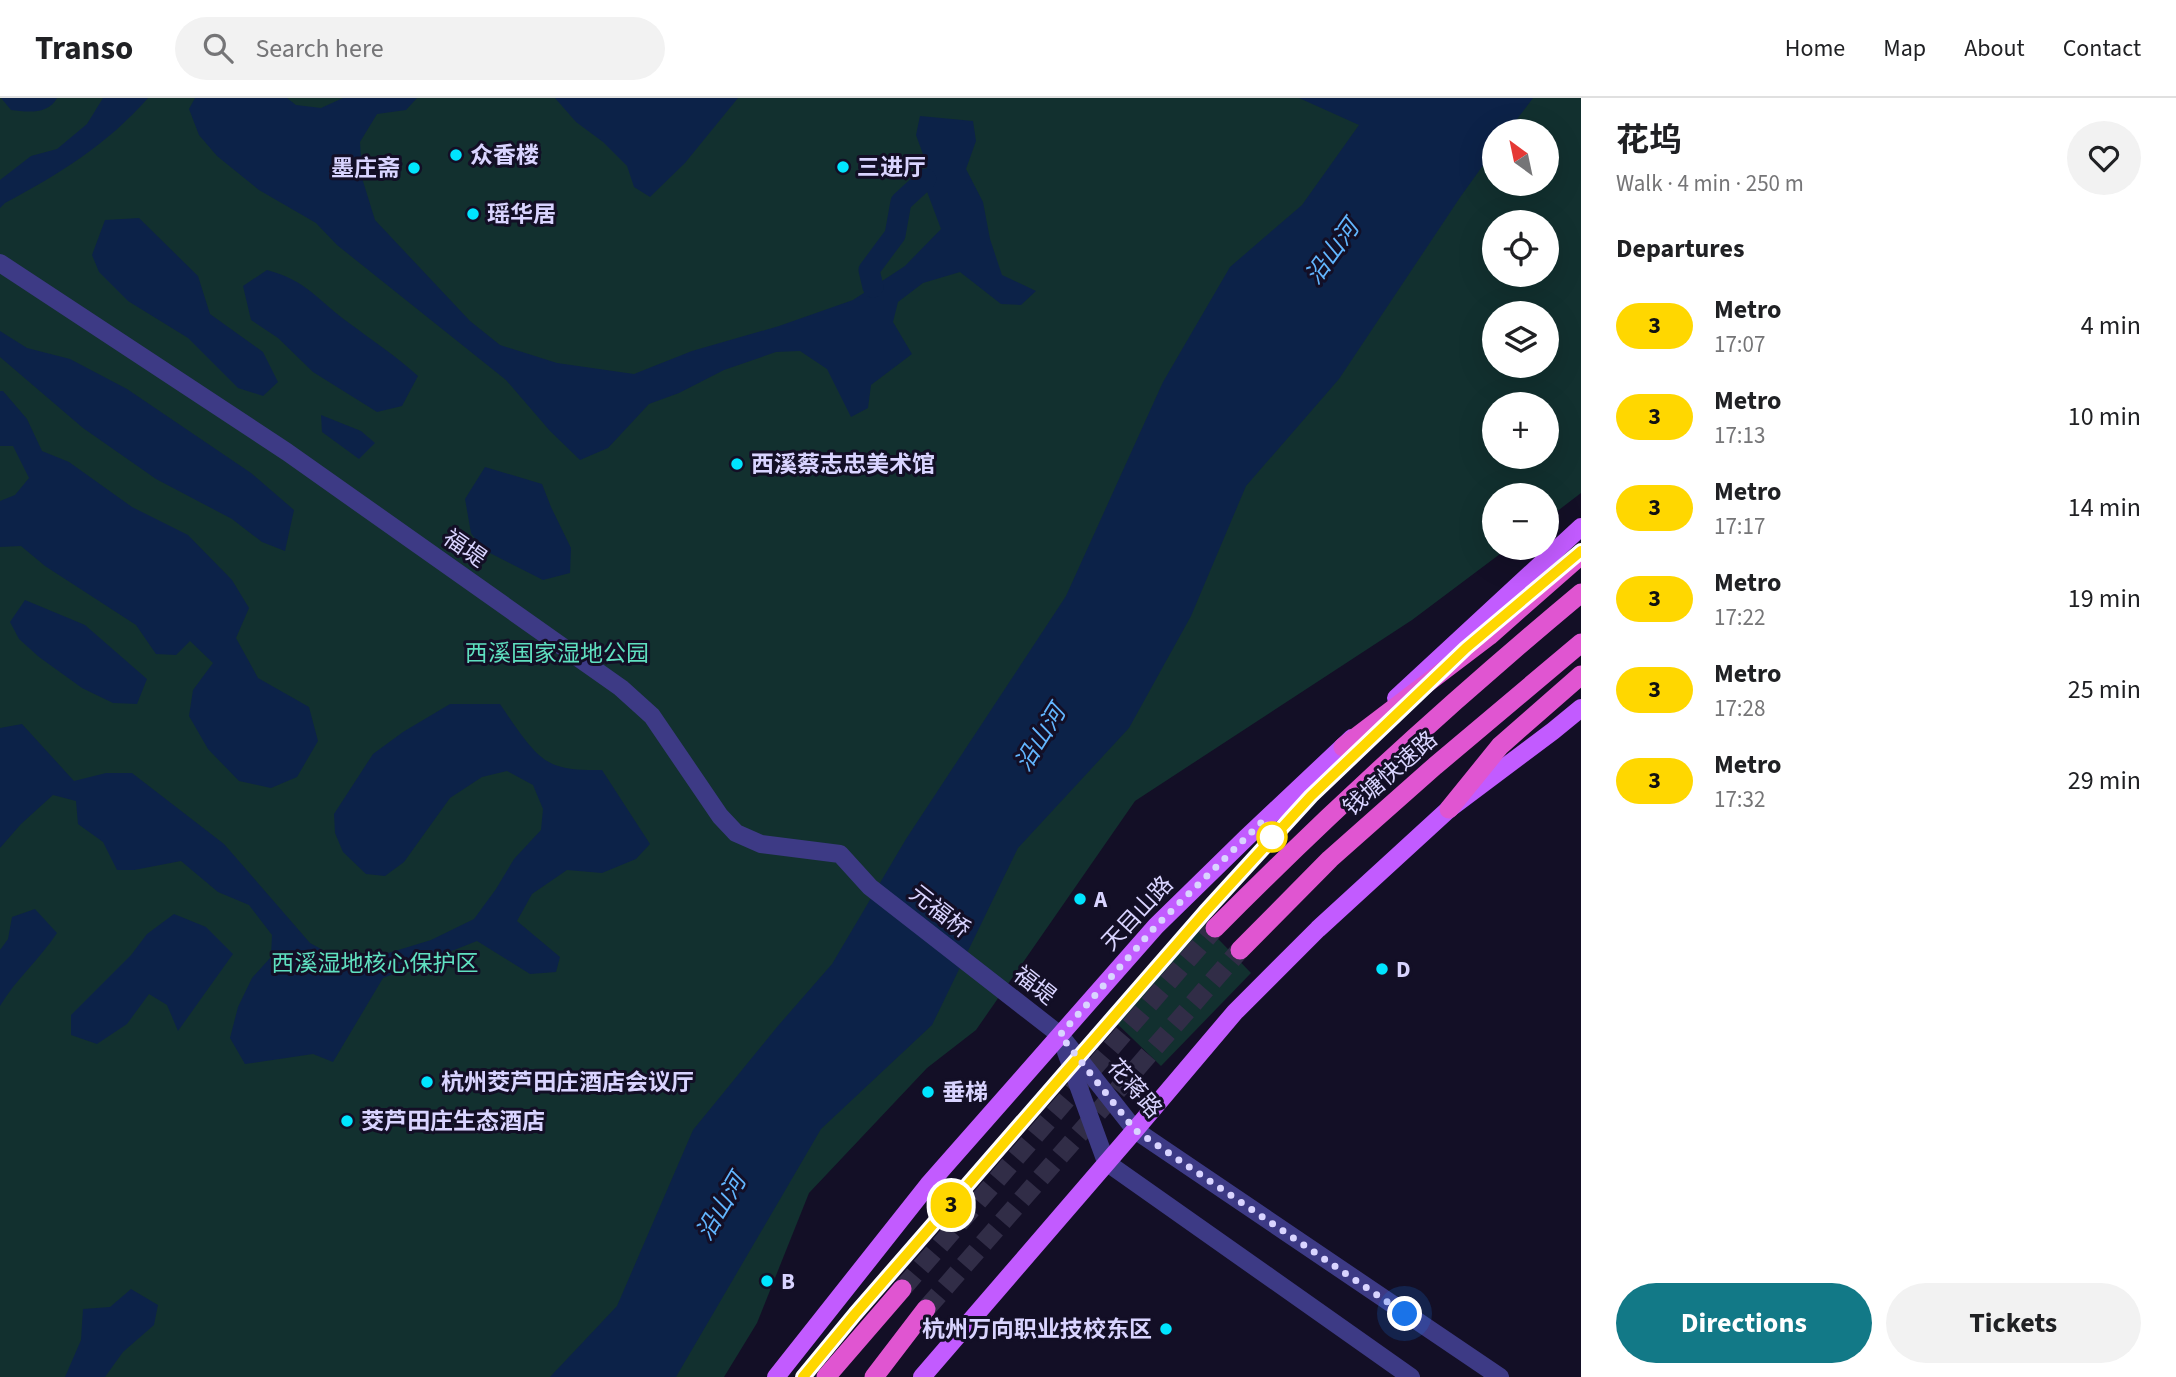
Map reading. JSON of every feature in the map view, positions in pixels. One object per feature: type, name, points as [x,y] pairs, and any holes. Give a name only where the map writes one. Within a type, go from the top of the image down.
[{"type":"highway","points":[[1343,747],[1489,636],[1581,555]]},
{"type":"highway","name":"钱塘快速路","points":[[1215,928],[1302,840],[1385,763],[1581,593]]},
{"type":"highway","name":"钱塘快速路","points":[[1240,950],[1330,859],[1581,643]]},
{"type":"highway","points":[[1448,809],[1500,746],[1581,675]]},
{"type":"highway","points":[[826,1377],[901,1289]]},
{"type":"highway","points":[[874,1377],[926,1309]]},
{"type":"main road","name":"天目山路","points":[[776,1377],[928,1185],[1156,926],[1246,838],[1581,527]]},
{"type":"main road","points":[[922,1377],[1234,1012],[1318,929],[1448,809],[1581,708]]},
{"type":"street","name":"福堤","points":[[0,263],[287,452],[621,688],[652,716],[720,816],[736,833],[761,844],[840,855],[870,887]]},
{"type":"street","name":"元福桥","points":[[870,887],[981,973]]},
{"type":"street","name":"福堤","points":[[981,973],[1060,1035]]},
{"type":"street","name":"花蒋路","points":[[1060,1035],[1135,1130],[1500,1377]]},
{"type":"street","name":"花蒋路","points":[[1060,1035],[1106,1162]]},
{"type":"street","points":[[1106,1162],[1411,1377]]},
{"type":"green space","name":"西溪国家湿地公园","points":[[0,98],[1581,98],[1581,493],[1559,510],[1559,483],[1482,483],[1482,560],[1492,560],[1412,620],[1135,801],[976,1030],[927,1068],[809,1193],[757,1323],[724,1377],[0,1377]]},
{"type":"green space","points":[[1197,917],[1251,973],[1161,1066],[1106,1013]]},
{"type":"water","points":[[1,98],[57,98],[43,110],[30,112],[11,110]]},
{"type":"water","points":[[103,98],[148,98],[133,115],[99,144],[63,170],[0,208],[0,180],[31,156],[57,149],[87,124]]},
{"type":"water","points":[[195,98],[287,98],[296,105],[321,108],[343,98],[417,98],[406,110],[377,114],[360,142],[362,178],[375,220],[470,321],[500,345],[557,363],[634,374],[692,351],[779,326],[853,300],[905,266],[941,229],[926,189],[927,165],[916,135],[920,116],[973,121],[976,141],[966,169],[983,202],[990,239],[1002,275],[1036,291],[1021,305],[1001,304],[960,272],[923,283],[898,302],[893,322],[912,354],[871,385],[868,408],[851,417],[827,369],[800,351],[776,352],[724,370],[679,393],[649,404],[608,448],[580,460],[550,431],[506,380],[337,245],[316,223],[259,190],[217,156],[199,135],[189,109]]},
{"type":"water","points":[[555,98],[738,98],[685,163],[650,197],[634,187],[627,166],[603,142],[576,122]]},
{"type":"water","name":"沿山河","points":[[1299,98],[1533,98],[1517,119],[1482,119],[1482,167],[1339,379],[1246,486],[1191,616],[1129,728],[1018,848],[932,1025],[821,1129],[676,1377],[550,1377],[617,1306],[693,1130],[832,964],[906,839],[1066,596],[1163,382],[1230,267],[1302,205],[1359,125]]},
{"type":"water","points":[[139,218],[198,276],[210,314],[263,352],[278,382],[263,396],[238,388],[188,338],[128,301],[99,272],[92,255],[105,220]]},
{"type":"water","points":[[267,270],[303,286],[418,376],[402,406],[377,412],[313,372],[278,338],[251,320],[243,286]]},
{"type":"water","points":[[0,331],[27,348],[70,359],[127,389],[251,473],[294,510],[285,551],[262,542],[232,519],[156,479],[83,428],[0,357]]},
{"type":"water","points":[[0,391],[3,391],[27,419],[42,451],[69,462],[132,507],[188,535],[232,580],[249,608],[236,638],[258,678],[309,707],[318,741],[297,777],[271,788],[239,781],[208,749],[189,716],[193,690],[213,663],[190,641],[176,655],[156,654],[136,625],[45,566],[21,546],[0,547],[0,501],[15,495],[29,478],[13,446],[0,446]]},
{"type":"water","points":[[321,415],[361,431],[375,443],[359,459],[322,432]]},
{"type":"water","points":[[485,467],[542,484],[571,548],[570,573],[543,580],[484,550],[471,533],[465,499]]},
{"type":"water","points":[[25,600],[85,625],[147,679],[137,704],[113,703],[82,688],[19,639],[10,622]]},
{"type":"water","points":[[450,704],[500,704],[528,743],[547,761],[567,768],[602,770],[650,844],[636,859],[602,873],[567,870],[532,894],[517,921],[560,957],[556,972],[530,974],[477,941],[383,978],[333,1062],[313,1054],[245,1064],[230,1038],[238,1007],[252,978],[271,957],[272,935],[249,905],[218,892],[181,861],[134,870],[117,870],[103,842],[78,824],[76,801],[53,795],[21,824],[0,848],[0,728],[22,724],[74,781],[106,773],[132,773],[224,844],[310,943],[345,962],[382,955],[431,940],[474,919],[514,859],[541,830],[543,809],[533,785],[507,771],[482,777],[450,798],[404,862],[385,876],[366,874],[343,852],[335,833],[334,814],[373,754],[403,732]]},
{"type":"water","points":[[35,909],[57,933],[0,1006],[0,950],[8,939],[12,917]]},
{"type":"water","points":[[174,914],[206,927],[233,954],[178,1031],[167,1005],[149,994],[127,1024],[97,1044],[71,1035],[71,1015],[131,955],[147,934]]},
{"type":"water","points":[[131,1289],[158,1305],[154,1325],[123,1352],[105,1377],[65,1377],[81,1340],[83,1309],[110,1307]]},
{"type":"waterway","points":[[873,287],[869,270],[895,235],[901,202],[926,179]]},
{"type":"tunnel","points":[[902,1289],[1215,928]]},
{"type":"tunnel","points":[[926,1309],[1240,950]]},
{"type":"metro line","name":"3","points":[[803,1377],[1274,835],[1382,726],[1449,664],[1581,551]]},
{"type":"place","name":"众香楼","points":[[456,155]]},
{"type":"place","name":"三进厅","points":[[843,167]]},
{"type":"place","name":"墨庄斋","points":[[414,168]]},
{"type":"place","name":"瑶华居","points":[[473,214]]},
{"type":"place","name":"西溪蔡志忠美术馆","points":[[737,464]]},
{"type":"place","name":"A","points":[[1080,899]]},
{"type":"place","name":"D","points":[[1382,969]]},
{"type":"place","name":"杭州茭芦田庄酒店会议厅","points":[[427,1082]]},
{"type":"place","name":"垂梯","points":[[928,1092]]},
{"type":"place","name":"茭芦田庄生态酒店","points":[[347,1121]]},
{"type":"place","name":"B","points":[[767,1281]]},
{"type":"place","name":"杭州万向职业技校东区","points":[[1166,1329]]},
{"type":"route","points":[[1272,837],[1265,819],[1156,926],[1060,1035],[1135,1130],[1405,1314]]},
{"type":"park label","name":"西溪湿地核心保护区","points":[[375,963]]}]
